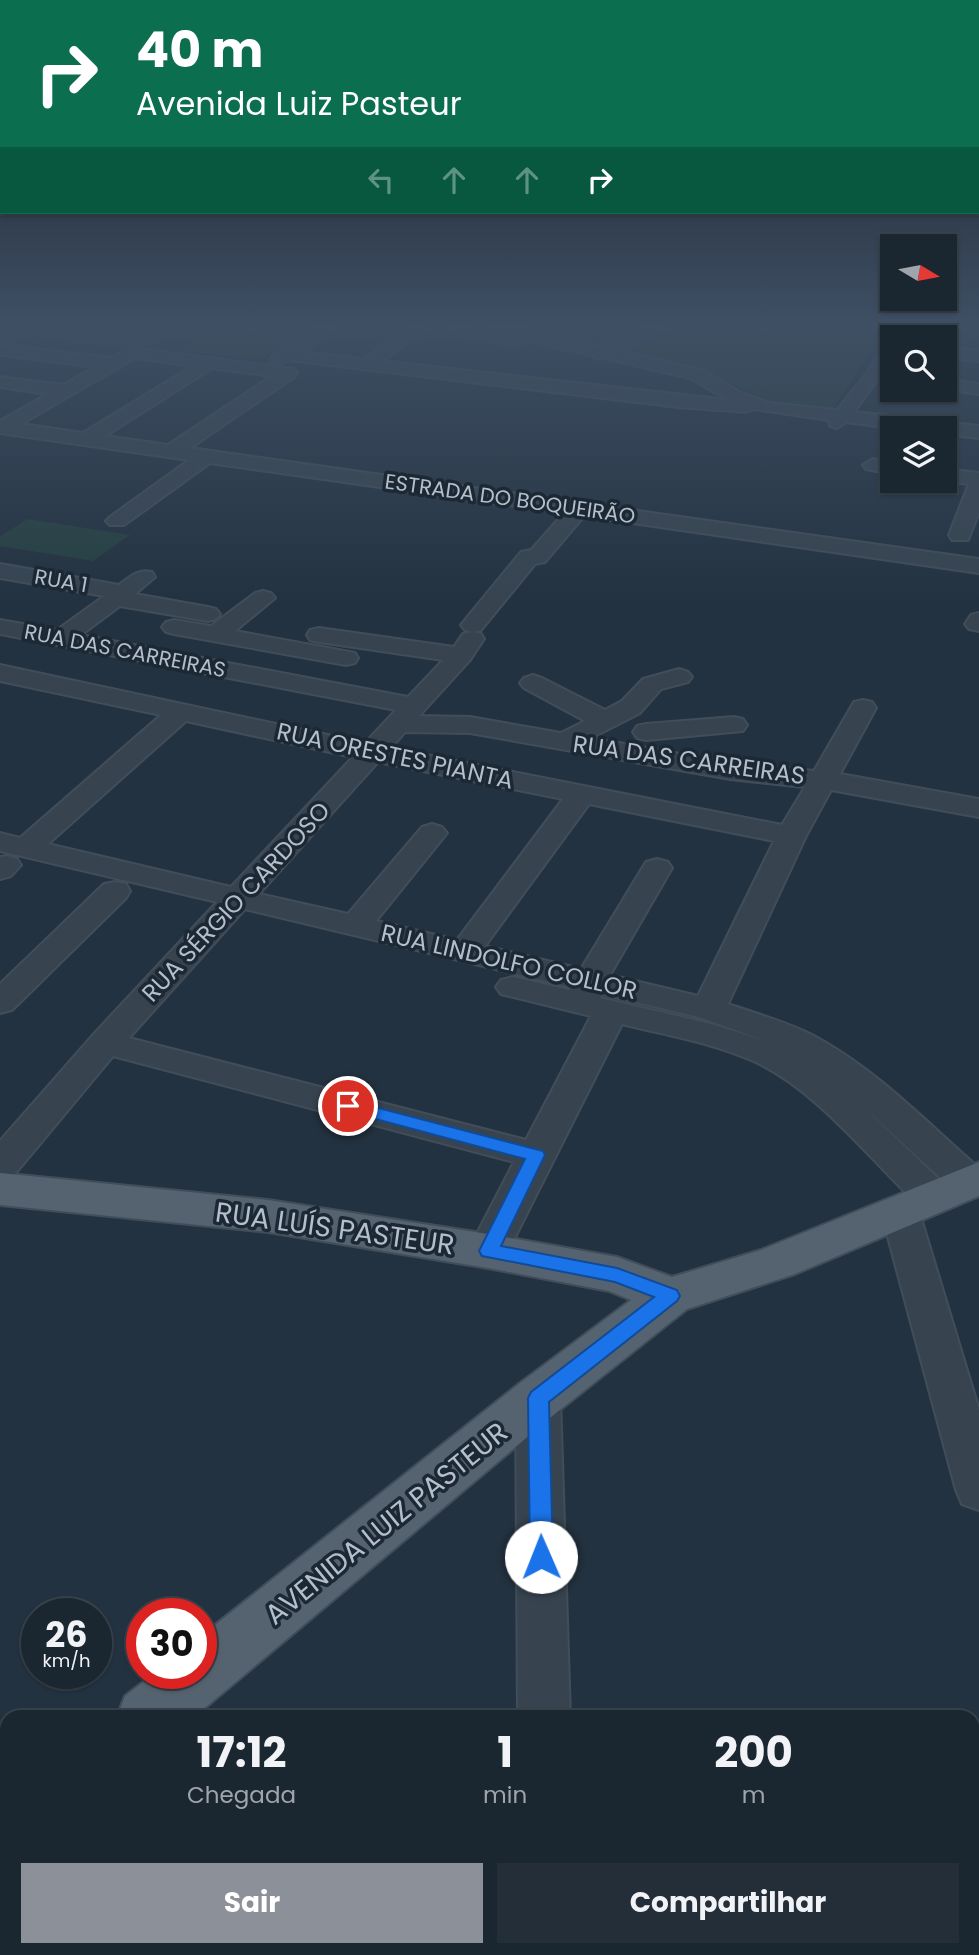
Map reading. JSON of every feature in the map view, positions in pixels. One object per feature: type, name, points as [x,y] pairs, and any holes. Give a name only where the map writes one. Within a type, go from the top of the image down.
[{"type":"main road","name":"RUA LUÍS PASTEUR","points":[[0,1189],[268,1216],[488,1251],[617,1275],[670,1296]]},
{"type":"main road","points":[[670,1296],[778,1262],[946,1192]]},
{"type":"main road","name":"AVENIDA LUIZ PASTEUR","points":[[217,1660],[538,1398],[670,1296]]},
{"type":"main road","name":"AVENIDA LUIZ PASTEUR","points":[[156,1710],[181,1689]]},
{"type":"street","points":[[87,439],[119,419]]},
{"type":"street","points":[[171,452],[215,419]]},
{"type":"street","points":[[835,419],[880,426]]},
{"type":"street","points":[[840,420],[979,432]]},
{"type":"street","name":"ESTRADA DO BOQUEIRÃO","points":[[1,427],[979,566]]},
{"type":"street","points":[[957,435],[979,438]]},
{"type":"street","points":[[117,521],[205,457]]},
{"type":"street","points":[[957,476],[979,479]]},
{"type":"street","points":[[960,535],[979,484]]},
{"type":"street","name":"RUA SÉRGIO CARDOSO","points":[[0,1166],[106,1042],[374,753],[469,640],[529,557],[537,557],[580,508]]},
{"type":"street","name":"RUA 1","points":[[0,571],[119,595],[184,619],[353,650],[469,640]]},
{"type":"street","points":[[62,639],[145,577]]},
{"type":"street","points":[[225,627],[246,614],[263,598]]},
{"type":"street","points":[[311,642],[342,612]]},
{"type":"street","points":[[139,653],[184,619]]},
{"type":"street","name":"RUA DAS CARREIRAS","points":[[0,627],[317,687],[413,708],[470,725],[564,742],[730,771],[977,799]]},
{"type":"street","points":[[317,687],[353,650]]},
{"type":"street","points":[[564,742],[631,707],[652,684],[679,677]]},
{"type":"street","name":"RUA ORESTES PIANTA","points":[[6,679],[181,711],[374,753],[791,836]]},
{"type":"street","points":[[533,683],[605,721]]},
{"type":"street","points":[[631,707],[661,759]]},
{"type":"street","points":[[413,708],[470,725]]},
{"type":"street","points":[[709,1009],[791,836],[863,708]]},
{"type":"street","points":[[6,858],[181,711]]},
{"type":"street","points":[[646,732],[734,725]]},
{"type":"street","points":[[464,953],[581,795]]},
{"type":"street","points":[[355,926],[432,833]]},
{"type":"street","name":"RUA LINDOLFO COLLOR","points":[[6,858],[115,891],[355,926],[464,953],[594,999],[764,1052],[792,1067],[946,1192]]},
{"type":"street","name":"RUA LINDOLFO COLLOR","points":[[6,858],[231,908],[594,999],[709,1009],[776,1032],[813,1051],[857,1084],[946,1192]]},
{"type":"street","points":[[488,1251],[536,1155],[594,999],[657,868]]},
{"type":"street","points":[[0,1003],[115,891]]},
{"type":"street","points":[[106,1042],[536,1155]]},
{"type":"street","points":[[946,1192],[979,1490]]},
{"type":"street","points":[[538,1398],[544,1710]]},
{"type":"green space","points":[[28,519],[130,535],[93,561],[0,546],[0,536]]},
{"type":"route","points":[[348,1106],[536,1155],[488,1251],[617,1275],[670,1296],[538,1398],[541,1557]]}]
